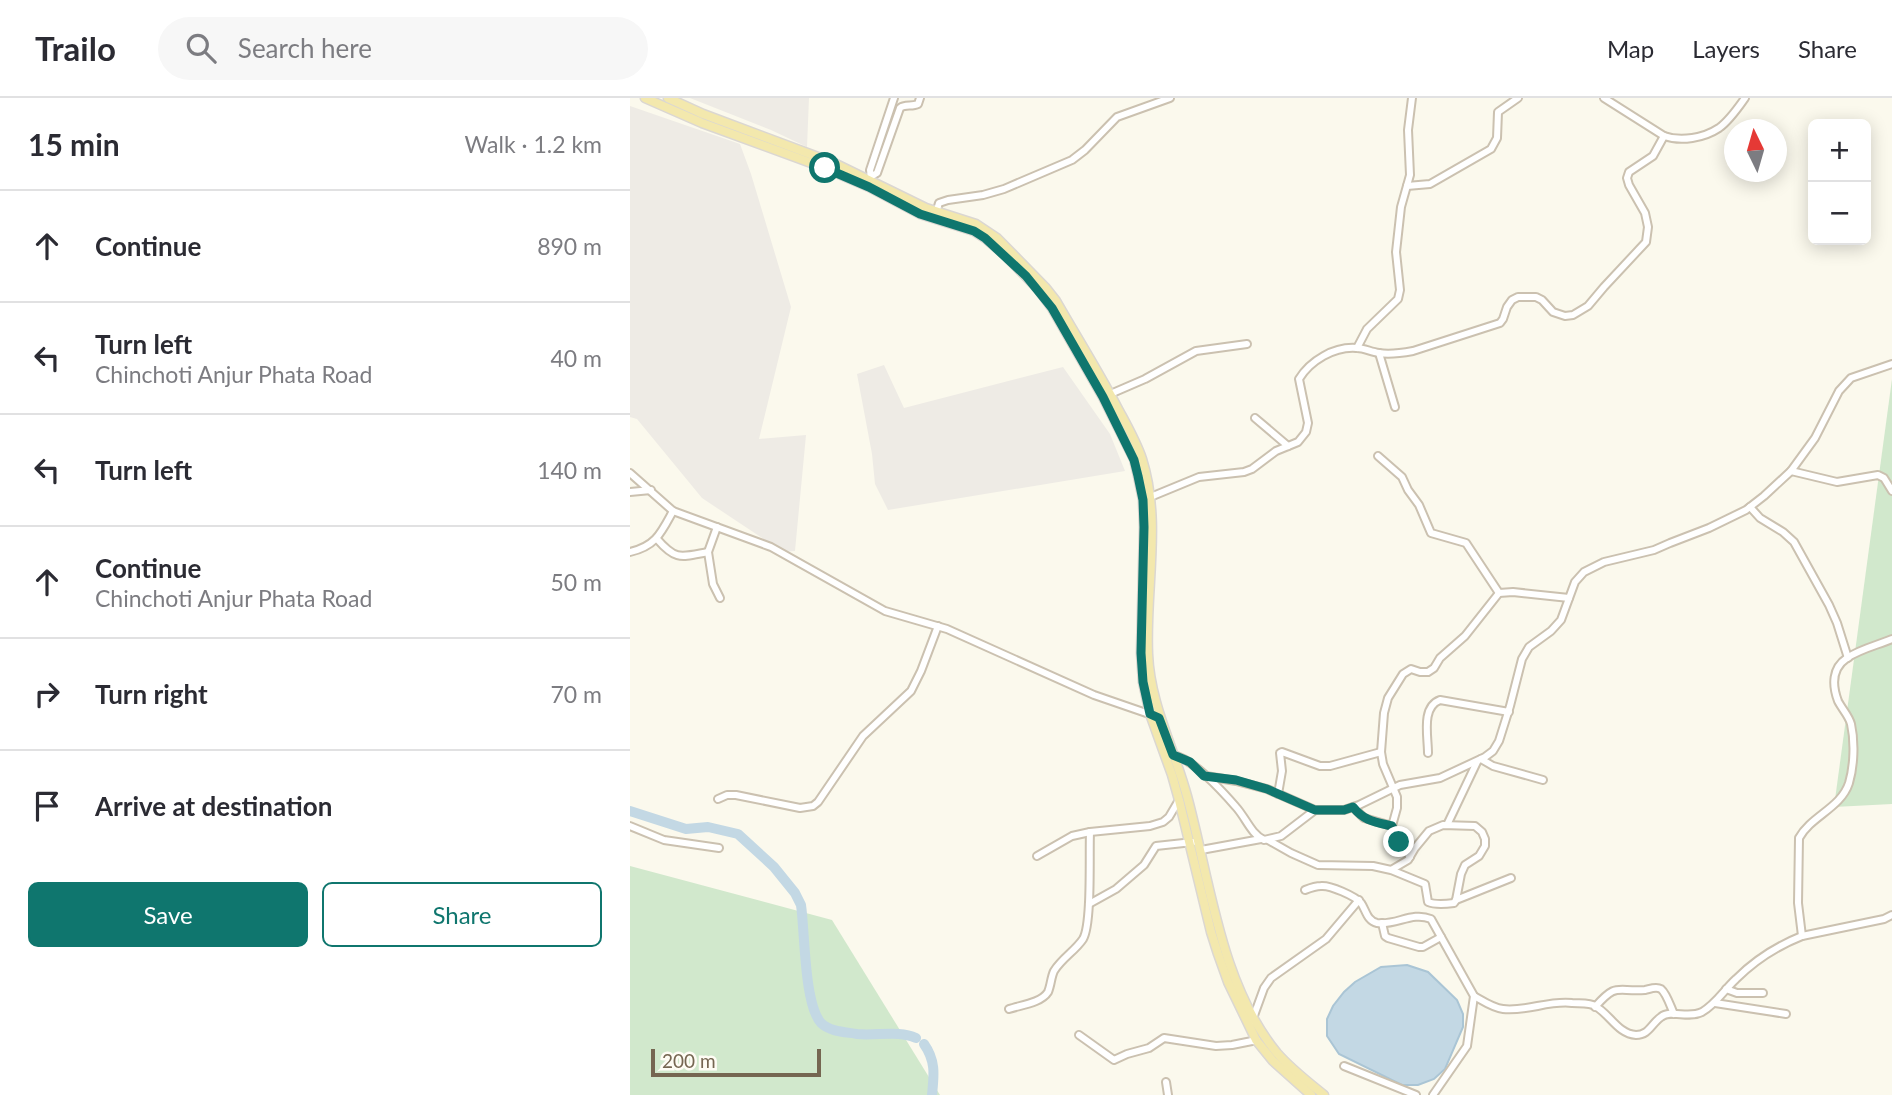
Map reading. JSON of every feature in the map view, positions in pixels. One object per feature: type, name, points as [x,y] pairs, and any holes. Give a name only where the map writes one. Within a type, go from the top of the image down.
[{"type":"main road","points":[[645,98],[702,123],[825,168],[870,181]]},
{"type":"main road","points":[[668,98],[703,114],[834,163],[870,181],[920,214],[935,215],[974,231],[999,250],[1038,289],[1052,308],[1107,396],[1147,499],[1152,524],[1148,653],[1150,679],[1179,800],[1196,844],[1226,949],[1256,1040],[1273,1061],[1311,1095]]},
{"type":"main road","points":[[1147,499],[1141,653],[1143,682],[1150,714],[1187,795],[1215,943],[1228,982],[1251,1022],[1295,1072],[1324,1095]]},
{"type":"street","points":[[870,181],[870,170],[894,98]]},
{"type":"street","points":[[870,181],[877,173],[900,108],[916,105],[920,98]]},
{"type":"street","points":[[935,215],[939,203],[1004,189],[1072,160],[1117,117],[1170,98]]},
{"type":"street","points":[[1357,348],[1367,328],[1398,299],[1400,290],[1396,252],[1401,208],[1410,175],[1408,130],[1412,98]]},
{"type":"street","points":[[1407,186],[1430,184],[1491,149],[1497,138],[1498,112],[1518,98]]},
{"type":"street","points":[[1604,98],[1670,138],[1701,136],[1719,128],[1745,98]]},
{"type":"street","points":[[1147,499],[1199,477],[1252,469],[1276,451],[1298,442],[1306,432],[1308,423],[1299,379],[1305,369],[1316,360],[1333,352],[1357,348],[1379,353],[1401,354],[1413,351],[1494,326],[1503,319],[1512,300],[1518,297],[1536,297],[1553,312],[1565,316],[1588,306],[1646,242],[1648,227],[1645,213],[1627,178],[1629,173],[1653,156],[1664,136]]},
{"type":"street","points":[[1107,396],[1196,351],[1247,344]]},
{"type":"street","points":[[1379,353],[1395,407]]},
{"type":"street","points":[[1204,776],[1236,780],[1267,789],[1315,810],[1344,810],[1400,785],[1440,778],[1479,760],[1493,751],[1499,741],[1522,659],[1529,647],[1552,631],[1561,620],[1575,582],[1584,572],[1604,562],[1654,550],[1709,528],[1750,507],[1791,471],[1815,438],[1839,391],[1851,378],[1892,364]]},
{"type":"street","points":[[1255,418],[1288,446]]},
{"type":"street","points":[[1378,456],[1402,477],[1419,505],[1431,533],[1465,543],[1499,593]]},
{"type":"street","points":[[1791,471],[1837,482],[1878,475],[1884,478],[1892,491]]},
{"type":"street","points":[[630,473],[673,511],[771,547],[885,611],[947,629],[1094,695],[1159,718]]},
{"type":"street","points":[[630,492],[651,490]]},
{"type":"street","points":[[1750,507],[1760,518],[1794,542],[1837,622],[1848,657]]},
{"type":"street","points":[[630,552],[642,549],[657,539],[673,511]]},
{"type":"street","points":[[717,527],[708,552],[713,584],[720,598]]},
{"type":"street","points":[[657,539],[667,551],[675,555],[708,552]]},
{"type":"street","points":[[1410,857],[1392,826],[1397,797],[1383,764],[1381,752],[1388,698],[1403,674],[1411,669],[1420,673],[1434,668],[1440,658],[1465,636],[1499,593],[1569,598]]},
{"type":"street","points":[[718,799],[736,794],[800,808],[813,806],[863,736],[909,693],[921,671],[938,626]]},
{"type":"street","points":[[1802,936],[1798,904],[1799,838],[1804,829],[1838,801],[1849,785],[1852,767],[1854,737],[1835,687],[1837,667],[1848,657],[1892,639]]},
{"type":"street","points":[[1428,753],[1427,722],[1436,701],[1508,712]]},
{"type":"street","points":[[1278,794],[1282,771],[1281,752],[1320,766],[1330,766],[1381,752]]},
{"type":"street","points":[[1169,755],[1190,762],[1265,839],[1318,865],[1373,866],[1391,870],[1422,882],[1428,902],[1432,904],[1454,904],[1456,900],[1511,878]]},
{"type":"street","points":[[1479,760],[1543,780]]},
{"type":"street","points":[[1447,825],[1479,760]]},
{"type":"street","points":[[1037,856],[1072,836],[1163,822],[1179,800]]},
{"type":"street","points":[[1353,807],[1364,818],[1392,826]]},
{"type":"street","points":[[1089,904],[1116,889],[1144,865],[1156,846],[1281,836],[1315,810]]},
{"type":"street","points":[[1391,870],[1408,860],[1429,831],[1443,825],[1475,826],[1482,832],[1485,846],[1479,856],[1465,865],[1456,900]]},
{"type":"street","points":[[630,826],[664,840],[719,848]]},
{"type":"street","points":[[1009,1009],[1035,1002],[1048,992],[1053,973],[1085,936],[1089,904],[1090,832]]},
{"type":"street","points":[[1305,890],[1330,886],[1359,900],[1369,919],[1375,923],[1389,923],[1419,916],[1431,919],[1474,996],[1492,1006],[1503,1009],[1563,1002],[1591,1004],[1629,1034],[1648,1031],[1667,1014],[1689,1016],[1700,1013],[1715,1003],[1756,960],[1802,936],[1892,915]]},
{"type":"street","points":[[1251,1022],[1270,978],[1326,939],[1359,900]]},
{"type":"street","points":[[1382,923],[1388,938],[1419,947],[1441,937]]},
{"type":"street","points":[[1595,1007],[1613,990],[1657,988],[1662,991],[1674,1014]]},
{"type":"street","points":[[1727,989],[1737,993],[1763,993]]},
{"type":"street","points":[[1433,1095],[1467,1046],[1474,996]]},
{"type":"street","points":[[1715,1003],[1786,1014]]},
{"type":"street","points":[[1079,1035],[1114,1060],[1149,1048],[1164,1038],[1216,1046],[1266,1038]]},
{"type":"street","points":[[1344,1066],[1416,1095]]},
{"type":"street","points":[[1166,1082],[1168,1095]]},
{"type":"shaded area","points":[[690,98],[809,98],[807,147],[771,130]]},
{"type":"shaded area","points":[[630,106],[740,144],[791,307],[759,439],[806,435],[795,551],[783,552],[702,498],[637,419],[630,417]]},
{"type":"shaded area","points":[[884,365],[904,408],[1063,367],[1110,434],[1125,471],[888,510],[875,484],[857,374]]},
{"type":"green space","points":[[1892,379],[1892,804],[1834,807]]},
{"type":"green space","points":[[630,866],[832,920],[940,1095],[630,1095]]},
{"type":"water","points":[[1407,965],[1428,972],[1457,1000],[1463,1014],[1463,1027],[1445,1069],[1434,1079],[1418,1085],[1402,1085],[1339,1054],[1327,1036],[1327,1019],[1333,1006],[1355,982],[1381,967]]},
{"type":"waterway","points":[[630,811],[686,829],[708,827],[738,834],[774,867],[801,905],[808,984],[815,1014],[821,1023],[843,1032],[902,1034],[916,1038]]},
{"type":"waterway","points":[[924,1044],[932,1062],[932,1095]]},
{"type":"route","points":[[825,168],[920,214],[974,231],[1026,276],[1052,308],[1103,397],[1134,460],[1143,500],[1143,682],[1150,714],[1159,718],[1173,755],[1190,762],[1204,776],[1236,780],[1267,789],[1315,810],[1344,810],[1353,807],[1364,818],[1392,826],[1399,842]]}]
